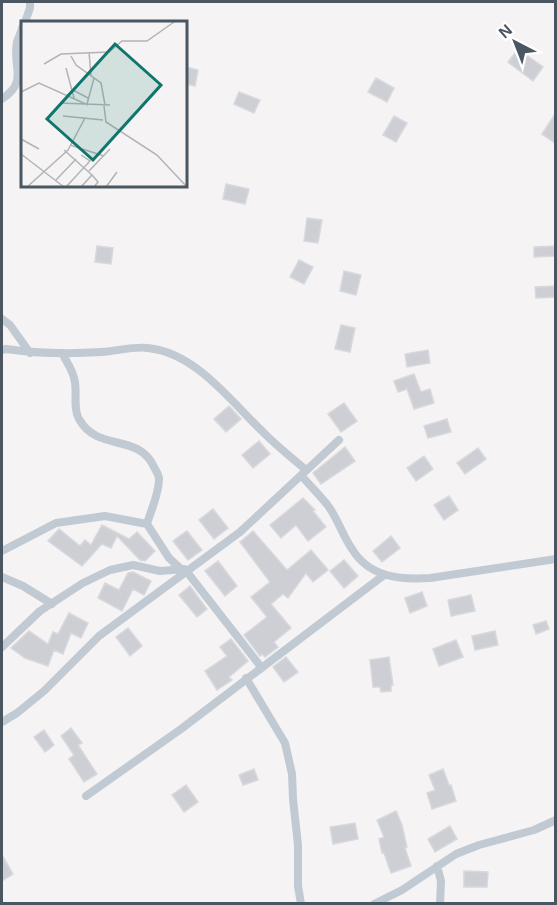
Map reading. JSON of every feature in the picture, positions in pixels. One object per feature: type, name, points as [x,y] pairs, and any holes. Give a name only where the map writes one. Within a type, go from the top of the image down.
[{"type":"street","points":[[25,21],[30,2]]},
{"type":"street","points":[[2,99],[12,92],[18,82],[17,43],[21,31]]},
{"type":"street","points":[[2,319],[10,325],[30,352]]},
{"type":"street","points":[[2,350],[62,353],[147,348],[178,358],[203,374],[231,398],[304,473],[330,508],[352,550],[364,565],[384,575],[409,580],[555,559]]},
{"type":"street","points":[[62,353],[71,368],[75,382],[78,419],[91,433],[107,442],[141,450],[151,460],[159,478],[147,524]]},
{"type":"street","points":[[2,722],[44,691],[99,636],[240,532],[339,440]]},
{"type":"street","points":[[2,551],[56,524],[105,516],[147,524],[170,558],[186,570],[261,667]]},
{"type":"street","points":[[2,647],[40,611],[83,583],[110,570],[133,565],[160,571],[186,570]]},
{"type":"street","points":[[87,796],[181,729],[384,575]]},
{"type":"street","points":[[2,577],[23,586],[52,604]]},
{"type":"street","points":[[246,678],[285,742],[292,774],[298,845],[297,886],[301,903]]},
{"type":"street","points":[[374,903],[402,890],[456,854],[479,844],[534,830],[555,820]]},
{"type":"street","points":[[437,866],[441,881],[440,903]]},
{"type":"building","points":[[518,49],[543,67],[533,81],[508,62]]},
{"type":"building","points":[[188,68],[198,70],[195,86],[188,84]]},
{"type":"building","points":[[376,78],[394,88],[387,102],[368,92]]},
{"type":"building","points":[[239,92],[260,100],[254,113],[234,104]]},
{"type":"building","points":[[555,114],[555,143],[542,134]]},
{"type":"building","points":[[394,116],[407,123],[396,142],[383,135]]},
{"type":"building","points":[[226,184],[249,189],[245,204],[223,199]]},
{"type":"building","points":[[307,218],[322,220],[318,243],[304,241]]},
{"type":"building","points":[[97,246],[113,248],[111,264],[95,262]]},
{"type":"building","points":[[555,246],[555,256],[534,257],[534,247]]},
{"type":"building","points":[[299,260],[313,267],[304,284],[290,277]]},
{"type":"building","points":[[344,271],[361,275],[356,295],[340,291]]},
{"type":"building","points":[[555,286],[555,297],[536,298],[535,287]]},
{"type":"building","points":[[341,325],[355,328],[350,352],[335,349]]},
{"type":"building","points":[[428,350],[430,363],[407,367],[405,354]]},
{"type":"building","points":[[414,374],[421,392],[430,389],[434,403],[414,409],[407,389],[398,392],[394,381]]},
{"type":"building","points":[[344,403],[357,421],[341,432],[328,414]]},
{"type":"building","points":[[229,406],[241,419],[226,432],[214,419]]},
{"type":"building","points":[[447,419],[451,432],[428,438],[424,426]]},
{"type":"building","points":[[259,441],[270,454],[253,468],[242,455]]},
{"type":"building","points":[[345,447],[355,461],[321,484],[313,473]]},
{"type":"building","points":[[478,448],[486,459],[465,474],[457,463]]},
{"type":"building","points":[[424,456],[433,469],[416,481],[407,468]]},
{"type":"building","points":[[449,496],[458,510],[444,520],[434,505]]},
{"type":"building","points":[[303,498],[315,510],[313,511],[326,527],[308,541],[296,525],[281,538],[270,525]]},
{"type":"building","points":[[213,509],[228,528],[214,539],[199,520]]},
{"type":"building","points":[[102,525],[129,539],[137,532],[155,551],[145,561],[140,560],[117,536],[111,548],[102,544],[82,566],[48,541],[59,529],[80,546],[85,540],[91,545]]},
{"type":"building","points":[[187,531],[202,550],[188,560],[173,541]]},
{"type":"building","points":[[253,531],[287,570],[311,550],[328,570],[313,582],[306,573],[288,598],[283,594],[271,604],[291,628],[274,642],[278,647],[265,657],[262,654],[260,656],[244,635],[267,617],[251,597],[270,582],[240,542]]},
{"type":"building","points":[[391,536],[400,548],[382,562],[373,551]]},
{"type":"building","points":[[344,560],[358,576],[344,588],[330,571]]},
{"type":"building","points":[[218,561],[237,586],[225,596],[205,571]]},
{"type":"building","points":[[133,572],[151,581],[144,595],[133,589],[122,611],[98,598],[105,583],[119,590],[128,573]]},
{"type":"building","points":[[190,586],[207,609],[197,617],[179,595]]},
{"type":"building","points":[[422,592],[427,606],[410,613],[405,598]]},
{"type":"building","points":[[471,595],[475,611],[451,616],[448,600]]},
{"type":"building","points":[[69,613],[88,623],[81,638],[71,633],[63,654],[54,650],[48,666],[25,658],[11,648],[29,631],[48,644],[53,632],[58,634]]},
{"type":"building","points":[[546,621],[549,629],[536,634],[533,625]]},
{"type":"building","points":[[128,628],[142,646],[130,656],[116,637]]},
{"type":"building","points":[[495,631],[498,645],[475,650],[472,636]]},
{"type":"building","points":[[231,639],[248,661],[229,677],[232,680],[217,690],[205,671],[227,656],[220,647]]},
{"type":"building","points":[[456,640],[463,657],[439,666],[433,649]]},
{"type":"building","points":[[286,657],[298,672],[284,682],[273,667]]},
{"type":"building","points":[[389,657],[393,685],[391,685],[391,691],[381,692],[380,687],[373,687],[370,660]]},
{"type":"building","points":[[71,728],[82,743],[78,745],[97,774],[84,782],[69,759],[74,755],[61,736]]},
{"type":"building","points":[[44,730],[54,745],[45,752],[34,737]]},
{"type":"building","points":[[254,769],[258,780],[243,785],[239,775]]},
{"type":"building","points":[[443,769],[456,801],[432,809],[427,793],[435,790],[429,775]]},
{"type":"building","points":[[186,785],[198,802],[184,812],[172,795]]},
{"type":"building","points":[[396,811],[402,825],[407,847],[405,848],[411,866],[391,873],[384,853],[382,853],[379,839],[384,837],[377,820]]},
{"type":"building","points":[[355,823],[358,839],[333,844],[330,827]]},
{"type":"building","points":[[450,826],[457,839],[435,852],[428,839]]},
{"type":"building","points":[[2,855],[13,874],[2,881]]},
{"type":"building","points":[[464,871],[488,872],[487,887],[464,887]]}]
